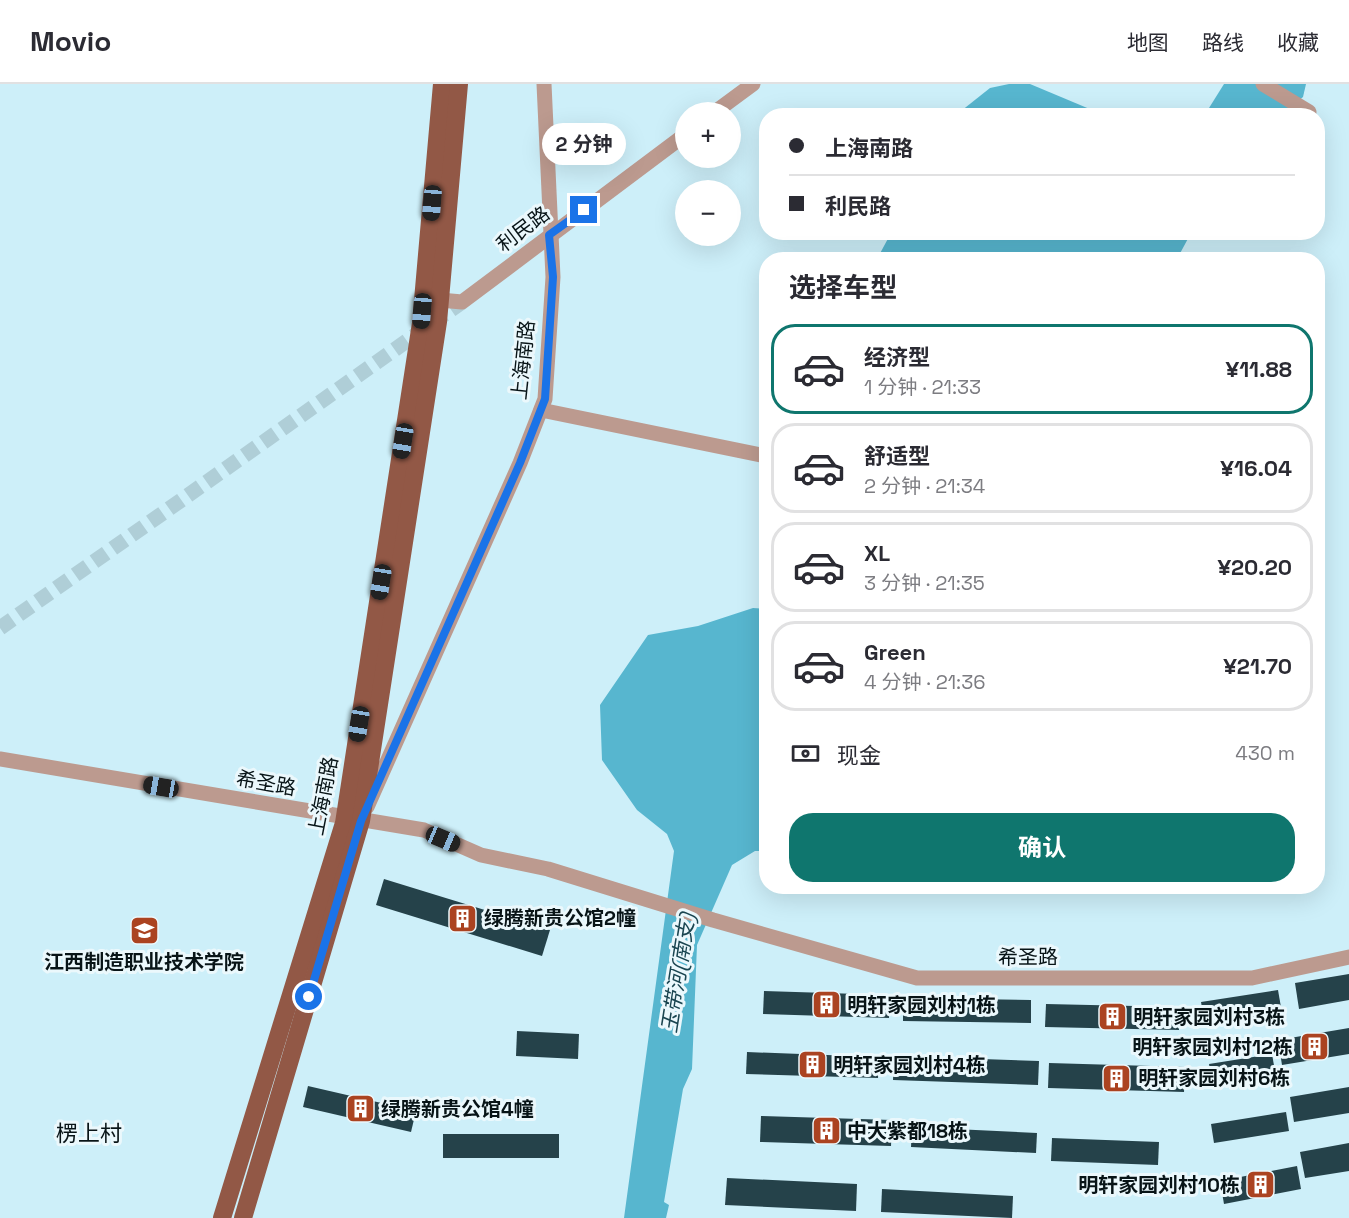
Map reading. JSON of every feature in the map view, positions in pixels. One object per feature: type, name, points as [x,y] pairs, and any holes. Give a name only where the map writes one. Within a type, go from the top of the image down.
[{"type":"main road","name":"上海南路","points":[[222,1218],[353,819],[421,323],[442,84]]},
{"type":"main road","name":"上海南路","points":[[243,1218],[353,819],[440,300],[459,84]]},
{"type":"street","name":"上海南路","points":[[353,819],[520,463],[545,399],[553,277],[549,235],[544,84]]},
{"type":"street","points":[[729,102],[753,84]]},
{"type":"street","points":[[1263,84],[1302,108]]},
{"type":"street","name":"利民路","points":[[440,300],[462,302],[675,142]]},
{"type":"street","points":[[541,410],[759,455]]},
{"type":"street","name":"希圣路","points":[[0,759],[424,830],[482,855],[548,869],[659,902],[713,921],[917,978],[1252,978],[1349,957]]},
{"type":"water","points":[[1009,84],[1030,84],[1087,108],[965,108],[990,88]]},
{"type":"water","points":[[1224,84],[1306,84],[1303,97],[1289,108],[1209,108]]},
{"type":"water","points":[[887,240],[1187,240],[1181,252],[881,252]]},
{"type":"water","name":"玉带河(南支)","points":[[753,608],[759,608],[759,851],[755,851],[732,865],[697,945],[692,1069],[683,1089],[664,1202],[669,1205],[666,1218],[624,1218],[674,851],[667,834],[637,810],[602,760],[600,705],[648,635],[698,626]]},
{"type":"building","name":"绿腾新贵公馆2幢","points":[[384,879],[550,930],[542,956],[376,905]]},
{"type":"building","points":[[1349,974],[1349,1000],[1299,1009],[1295,983]]},
{"type":"building","points":[[1278,990],[1282,1013],[1205,1025],[1201,1002]]},
{"type":"building","name":"明轩家园刘村1栋","points":[[764,991],[890,995],[889,1018],[763,1014]]},
{"type":"building","points":[[903,998],[1031,1000],[1031,1023],[903,1021]]},
{"type":"building","name":"明轩家园刘村3栋","points":[[1046,1004],[1179,1007],[1179,1030],[1045,1027]]},
{"type":"building","name":"明轩家园刘村12栋","points":[[1349,1028],[1349,1054],[1282,1065],[1278,1040]]},
{"type":"building","points":[[517,1031],[579,1034],[578,1059],[516,1056]]},
{"type":"building","name":"明轩家园刘村4栋","points":[[747,1052],[879,1057],[878,1078],[746,1074]]},
{"type":"building","points":[[1272,1054],[1276,1077],[1213,1088],[1209,1064]]},
{"type":"building","points":[[894,1056],[1039,1061],[1038,1085],[893,1080]]},
{"type":"building","name":"明轩家园刘村6栋","points":[[1049,1063],[1185,1067],[1184,1092],[1048,1088]]},
{"type":"building","name":"绿腾新贵公馆4幢","points":[[308,1086],[416,1111],[411,1132],[303,1107]]},
{"type":"building","points":[[1349,1087],[1349,1113],[1294,1122],[1290,1097]]},
{"type":"building","points":[[1286,1112],[1289,1131],[1214,1143],[1211,1124]]},
{"type":"building","name":"中大紫都18栋","points":[[761,1116],[892,1120],[891,1146],[760,1142]]},
{"type":"building","points":[[912,1127],[1037,1133],[1036,1153],[911,1147]]},
{"type":"building","points":[[443,1134],[559,1134],[559,1158],[443,1158]]},
{"type":"building","points":[[1052,1138],[1159,1142],[1158,1165],[1051,1161]]},
{"type":"building","points":[[1349,1143],[1349,1171],[1305,1178],[1300,1152]]},
{"type":"building","name":"明轩家园刘村10栋","points":[[1297,1166],[1301,1189],[1224,1204],[1220,1181]]},
{"type":"building","points":[[727,1178],[857,1184],[856,1211],[725,1205]]},
{"type":"building","points":[[882,1189],[1013,1196],[1012,1218],[881,1212]]},
{"type":"tunnel","points":[[0,628],[462,302]]},
{"type":"place","name":"绿腾新贵公馆2幢","points":[[463,918]]},
{"type":"place","name":"江西制造职业技术学院","points":[[144,931]]},
{"type":"place","name":"明轩家园刘村1栋","points":[[826,1005]]},
{"type":"place","name":"明轩家园刘村3栋","points":[[1112,1017]]},
{"type":"place","name":"明轩家园刘村12栋","points":[[1314,1047]]},
{"type":"place","name":"明轩家园刘村4栋","points":[[812,1065]]},
{"type":"place","name":"明轩家园刘村6栋","points":[[1117,1078]]},
{"type":"place","name":"绿腾新贵公馆4幢","points":[[360,1109]]},
{"type":"place","name":"中大紫都18栋","points":[[826,1131]]},
{"type":"place","name":"明轩家园刘村10栋","points":[[1261,1185]]},
{"type":"district","name":"楞上村","points":[[89,1133]]},
{"type":"route","points":[[309,997],[361,821],[520,463],[545,399],[553,277],[549,235],[584,210]]}]
